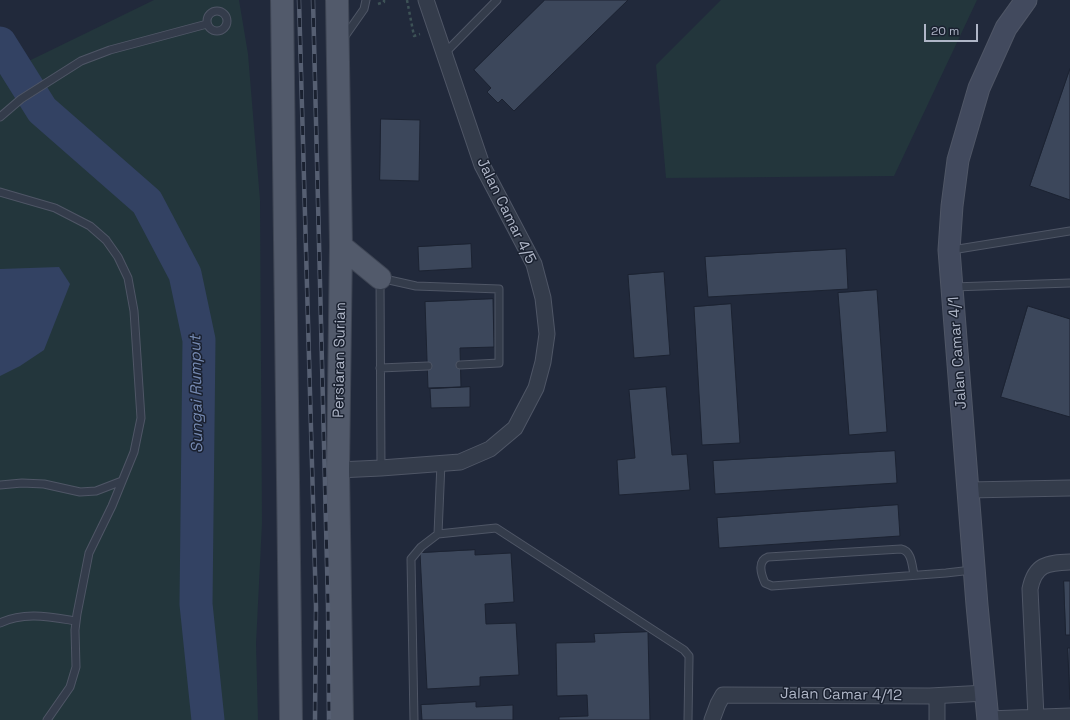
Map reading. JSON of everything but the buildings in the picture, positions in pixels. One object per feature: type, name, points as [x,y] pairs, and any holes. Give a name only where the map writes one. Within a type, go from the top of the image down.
[{"type":"main road","points":[[282,0],[291,720]]},
{"type":"main road","name":"Persiaran Surian","points":[[337,0],[341,246],[338,470],[342,720]]},
{"type":"main road","points":[[341,246],[380,278]]},
{"type":"street","name":"Jalan Camar 4/5","points":[[338,470],[460,462],[490,450],[515,428],[536,388],[543,362],[547,334],[543,298],[534,264],[482,165],[426,0]]},
{"type":"street","name":"Jalan Camar 4/1","points":[[988,719],[974,569],[949,250],[952,206],[958,160],[979,88],[1006,28],[1026,0]]},
{"type":"street","points":[[968,490],[1070,488]]},
{"type":"street","points":[[1036,717],[1030,589],[1032,578],[1040,567],[1052,563],[1070,562]]},
{"type":"street","name":"Jalan Camar 4/12","points":[[712,720],[723,695],[937,696],[986,693]]},
{"type":"street","points":[[937,696],[937,720]]},
{"type":"street","points":[[988,719],[1070,716]]},
{"type":"lane","points":[[338,46],[364,9],[366,0]]},
{"type":"lane","points":[[444,54],[497,0]]},
{"type":"lane","points":[[0,117],[21,99],[44,83],[81,61],[110,50],[206,24]]},
{"type":"lane","points":[[0,192],[55,208],[90,226],[106,240],[118,257],[128,278],[134,311],[141,418],[134,452],[112,506],[89,553],[76,621],[76,667],[70,687],[47,720]]},
{"type":"lane","points":[[949,250],[1070,231]]},
{"type":"lane","points":[[381,468],[380,278],[416,286],[499,289],[499,363],[460,365]]},
{"type":"lane","points":[[953,287],[1070,283]]},
{"type":"lane","points":[[380,368],[428,366]]},
{"type":"lane","points":[[438,534],[441,464]]},
{"type":"lane","points":[[0,485],[22,483],[44,484],[80,492],[96,491],[122,481]]},
{"type":"lane","points":[[414,720],[411,559],[421,547],[438,534],[496,528],[684,650],[689,656],[688,720]]},
{"type":"lane","points":[[914,575],[909,555],[901,549],[768,557],[764,558],[761,562],[765,583],[772,586],[914,575],[974,569]]},
{"type":"lane","points":[[0,623],[8,619],[32,616],[76,621]]},
{"type":"shaded area","points":[[154,0],[239,0],[248,54],[260,200],[262,523],[256,644],[258,720],[0,720],[0,75]]},
{"type":"shaded area","points":[[721,0],[977,0],[894,176],[666,178],[656,65]]},
{"type":"water","points":[[59,267],[70,284],[44,350],[20,366],[0,376],[0,269]]},
{"type":"waterway","name":"Sungai Rumput","points":[[0,43],[42,110],[147,202],[185,274],[199,340],[196,604],[208,720]]},
{"type":"railway","points":[[299,0],[316,607],[315,720]]},
{"type":"railway","points":[[313,0],[328,605],[329,720]]}]
